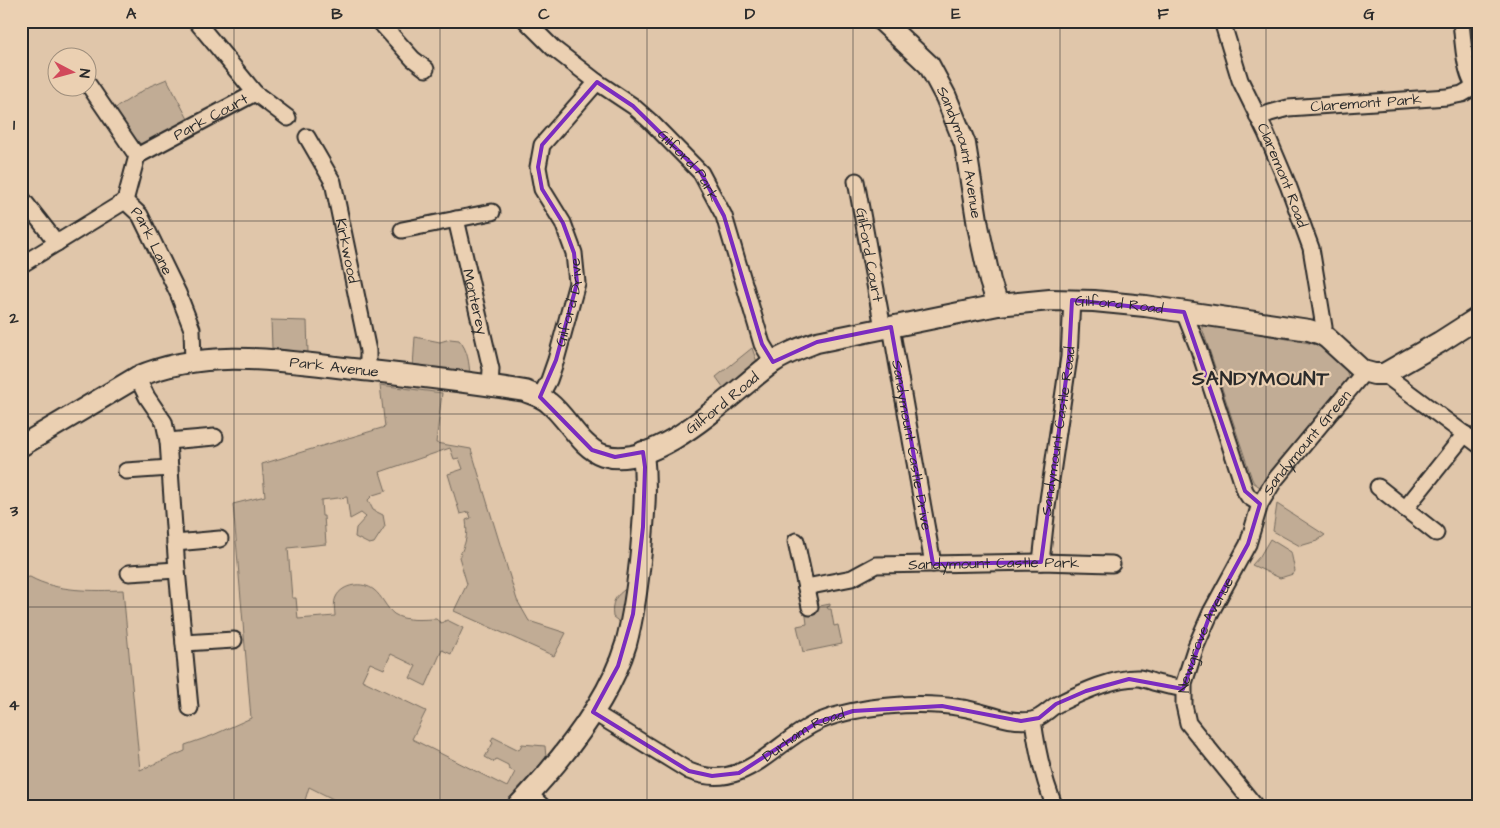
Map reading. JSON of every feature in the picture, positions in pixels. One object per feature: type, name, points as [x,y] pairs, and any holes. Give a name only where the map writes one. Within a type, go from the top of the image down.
[{"type":"street","name":"Park Court","points":[[137,156],[255,94],[196,21]]},
{"type":"street","points":[[379,21],[413,59],[426,69]]},
{"type":"street","name":"Gilford Park","points":[[526,21],[553,48],[650,120],[701,173],[724,216],[762,344],[772,362]]},
{"type":"street","name":"Sandymount Avenue","points":[[882,21],[929,65],[946,97],[965,144],[978,226],[990,281],[998,305]]},
{"type":"street","name":"Claremont Road","points":[[1222,21],[1240,80],[1288,185],[1311,248],[1324,327],[1321,334]]},
{"type":"street","name":"Claremont Park","points":[[1258,118],[1288,108],[1447,97],[1462,94],[1476,88],[1469,78],[1461,21]]},
{"type":"street","name":"Gilford Drive","points":[[540,397],[549,380],[556,360],[577,283],[574,253],[563,223],[542,188],[538,168],[542,145],[597,82]]},
{"type":"street","points":[[255,94],[288,118]]},
{"type":"street","points":[[98,98],[137,156],[125,201]]},
{"type":"street","name":"Kirkwood","points":[[307,137],[333,182],[368,351],[368,371]]},
{"type":"street","name":"Gilford Court","points":[[856,181],[887,328]]},
{"type":"street","points":[[21,197],[56,243]]},
{"type":"street","name":"Park Lane","points":[[21,265],[125,201],[140,215],[178,293],[192,329],[193,362]]},
{"type":"street","points":[[402,230],[492,212]]},
{"type":"street","name":"Monterey","points":[[456,219],[491,369],[490,386]]},
{"type":"street","name":"Gilford Road","points":[[643,452],[664,444],[692,427],[727,402],[772,362],[792,350],[817,342],[998,305],[1033,301],[1072,300],[1184,312]]},
{"type":"street","name":"Sandymount Castle Road","points":[[1041,562],[1069,357],[1072,300]]},
{"type":"street","points":[[1184,312],[1309,330],[1321,334],[1336,345],[1363,371],[1374,374],[1384,374],[1479,317]]},
{"type":"street","name":"Sandymount Green","points":[[1184,312],[1199,350],[1245,491],[1249,497],[1260,504],[1274,481],[1324,422],[1363,371]]},
{"type":"street","name":"Sandymount Castle Drive","points":[[887,328],[933,564]]},
{"type":"street","name":"Park Avenue","points":[[21,446],[137,377],[162,368],[193,362],[223,358],[255,358],[525,391],[550,403],[592,450],[604,456],[615,457],[643,452]]},
{"type":"street","points":[[1384,374],[1479,445]]},
{"type":"street","points":[[137,377],[147,397],[164,422],[168,441],[177,570],[190,708]]},
{"type":"street","points":[[1405,509],[1464,434]]},
{"type":"street","points":[[168,441],[215,437]]},
{"type":"street","points":[[530,803],[556,762],[593,712],[618,666],[625,646],[640,576],[646,485],[643,452]]},
{"type":"street","points":[[126,471],[170,468]]},
{"type":"street","points":[[1378,487],[1436,533]]},
{"type":"street","name":"Newgrove Avenue","points":[[1256,807],[1188,723],[1183,689],[1196,646],[1211,612],[1248,544],[1260,504]]},
{"type":"street","points":[[175,543],[220,539]]},
{"type":"street","points":[[796,541],[810,607]]},
{"type":"street","name":"Sandymount Castle Park","points":[[806,587],[852,578],[876,565],[1041,562],[1112,564]]},
{"type":"street","points":[[129,573],[177,570]]},
{"type":"street","points":[[184,643],[234,640]]},
{"type":"street","points":[[1055,807],[1044,778],[1036,745],[1033,720],[1039,718],[1056,704],[1086,691],[1129,679],[1142,678],[1183,689]]},
{"type":"street","name":"Durham Road","points":[[593,712],[689,771],[699,775],[712,776],[739,773],[760,762],[818,722],[862,710],[924,705],[942,706],[962,708],[1007,719],[1033,720]]},
{"type":"highlighted area","points":[[597,82],[633,106],[701,173],[724,216],[762,344],[773,362],[817,342],[891,327],[933,564],[1041,562],[1069,357],[1072,300],[1184,312],[1245,491],[1260,504],[1248,544],[1211,612],[1183,689],[1129,679],[1086,691],[1056,704],[1039,718],[1021,721],[942,706],[853,711],[818,722],[739,773],[712,776],[689,771],[593,712],[618,666],[633,614],[643,527],[645,467],[643,452],[615,457],[592,450],[540,397],[556,360],[577,283],[574,253],[563,223],[542,189],[538,167],[542,145]]},
{"type":"shaded area","points":[[1468,21],[1479,21],[1479,81]]},
{"type":"shaded area","points":[[167,79],[189,121],[144,145],[138,142],[114,109],[150,86]]},
{"type":"shaded area","points":[[271,320],[307,321],[308,353],[272,348]]},
{"type":"shaded area","points":[[1206,324],[1325,346],[1344,362],[1350,383],[1260,487],[1252,479],[1202,328]]},
{"type":"shaded area","points":[[415,337],[440,342],[450,339],[459,340],[466,352],[470,375],[413,367]]},
{"type":"shaded area","points":[[752,348],[757,362],[726,391],[716,377]]},
{"type":"shaded area","points":[[380,385],[442,393],[436,443],[471,449],[517,600],[529,621],[566,633],[554,656],[454,611],[467,584],[459,557],[466,539],[466,520],[471,518],[469,512],[460,514],[448,474],[463,469],[459,458],[454,459],[450,448],[380,472],[386,491],[373,495],[368,500],[373,510],[383,515],[385,526],[374,543],[369,544],[355,537],[356,528],[366,517],[361,513],[350,519],[347,497],[321,500],[326,544],[288,548],[292,598],[296,598],[298,619],[335,616],[335,602],[339,593],[353,585],[364,585],[374,590],[391,611],[399,617],[415,620],[436,619],[441,623],[447,620],[463,628],[451,654],[442,650],[426,686],[410,678],[416,666],[391,654],[384,669],[370,663],[362,680],[426,711],[412,739],[507,787],[515,772],[509,769],[508,765],[496,759],[494,762],[485,757],[493,743],[491,741],[493,737],[519,750],[522,744],[545,746],[546,758],[501,807],[349,807],[309,787],[303,807],[21,807],[21,574],[24,578],[30,577],[52,586],[75,590],[123,590],[140,770],[185,751],[185,745],[211,736],[251,718],[233,504],[265,496],[262,464],[385,427]]},
{"type":"shaded area","points":[[1277,504],[1325,535],[1317,541],[1300,546],[1273,531]]},
{"type":"shaded area","points":[[1270,539],[1291,552],[1295,571],[1293,574],[1280,578],[1252,565]]},
{"type":"shaded area","points":[[627,588],[621,623],[613,617],[613,603],[619,594]]},
{"type":"shaded area","points":[[830,604],[827,607],[831,609],[834,626],[838,625],[842,644],[803,652],[797,626],[807,624],[805,609]]},
{"type":"district","name":"SANDYMOUNT","points":[[1261,379]]}]
